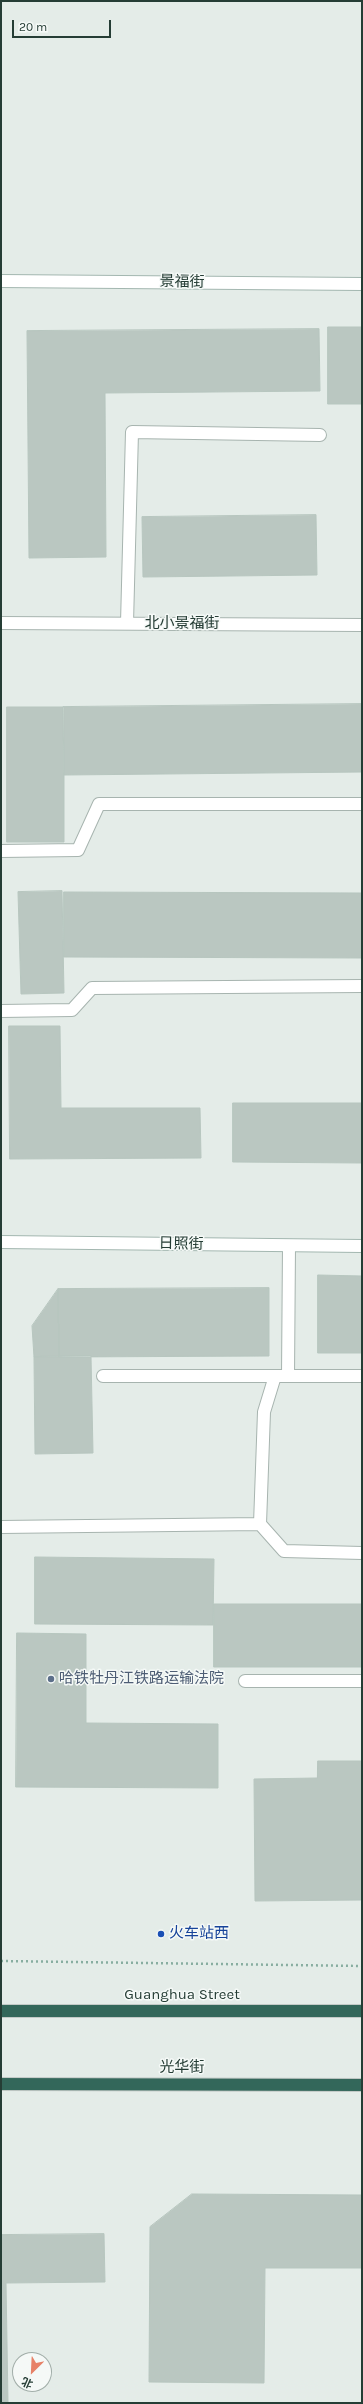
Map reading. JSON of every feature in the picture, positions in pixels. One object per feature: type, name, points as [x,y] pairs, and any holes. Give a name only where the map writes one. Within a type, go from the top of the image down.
[{"type":"highway","name":"Guanghua Street","points":[[1,2011],[362,2011]]},
{"type":"highway","name":"光华街","points":[[1,2084],[362,2085]]},
{"type":"street","name":"景福街","points":[[1,281],[362,284]]},
{"type":"street","points":[[127,623],[132,432],[320,435]]},
{"type":"street","name":"北小景福街","points":[[1,623],[362,625]]},
{"type":"street","points":[[1,850],[78,850],[99,804],[362,804]]},
{"type":"street","points":[[1,1011],[72,1010],[92,988],[362,986]]},
{"type":"street","name":"日照街","points":[[1,1242],[362,1246]]},
{"type":"street","points":[[288,1376],[289,1246]]},
{"type":"street","points":[[103,1376],[362,1376]]},
{"type":"street","points":[[275,1376],[264,1412],[260,1524],[284,1551],[362,1553]]},
{"type":"street","points":[[1,1527],[260,1524]]},
{"type":"street","points":[[245,1681],[362,1681]]},
{"type":"path","points":[[1,1961],[362,1966]]},
{"type":"building","points":[[328,327],[362,327],[362,404],[328,404]]},
{"type":"building","points":[[319,329],[320,391],[105,393],[106,557],[29,558],[27,331]]},
{"type":"building","points":[[316,515],[317,575],[143,577],[142,517]]},
{"type":"building","points":[[362,704],[362,772],[64,775],[63,707]]},
{"type":"building","points":[[7,707],[64,707],[64,842],[7,842]]},
{"type":"building","points":[[62,891],[64,993],[21,994],[18,892]]},
{"type":"building","points":[[64,892],[362,893],[362,958],[64,957]]},
{"type":"building","points":[[9,1026],[60,1026],[61,1108],[200,1108],[201,1158],[10,1159]]},
{"type":"building","points":[[233,1103],[362,1103],[362,1163],[233,1162]]},
{"type":"building","points":[[318,1275],[362,1276],[362,1353],[318,1353]]},
{"type":"building","points":[[269,1288],[269,1356],[59,1357],[58,1289]]},
{"type":"building","points":[[58,1289],[59,1357],[34,1357],[32,1326]]},
{"type":"building","points":[[91,1356],[93,1453],[35,1454],[34,1357]]},
{"type":"building","points":[[35,1557],[214,1559],[213,1625],[35,1624]]},
{"type":"building","points":[[214,1604],[362,1604],[362,1667],[214,1667]]},
{"type":"building","name":"哈铁牡丹江铁路运输法院","points":[[17,1633],[86,1634],[86,1723],[218,1724],[218,1788],[16,1787]]},
{"type":"building","points":[[318,1761],[362,1761],[362,1900],[255,1901],[254,1779],[317,1778]]},
{"type":"building","points":[[192,2194],[362,2195],[362,2268],[265,2268],[264,2383],[149,2382],[150,2227]]},
{"type":"building","points":[[104,2234],[105,2282],[6,2283],[8,2403],[1,2403],[1,2235]]},
{"type":"place","name":"哈铁牡丹江铁路运输法院","points":[[51,1679]]},
{"type":"place","name":"火车站西","points":[[161,1934]]}]
